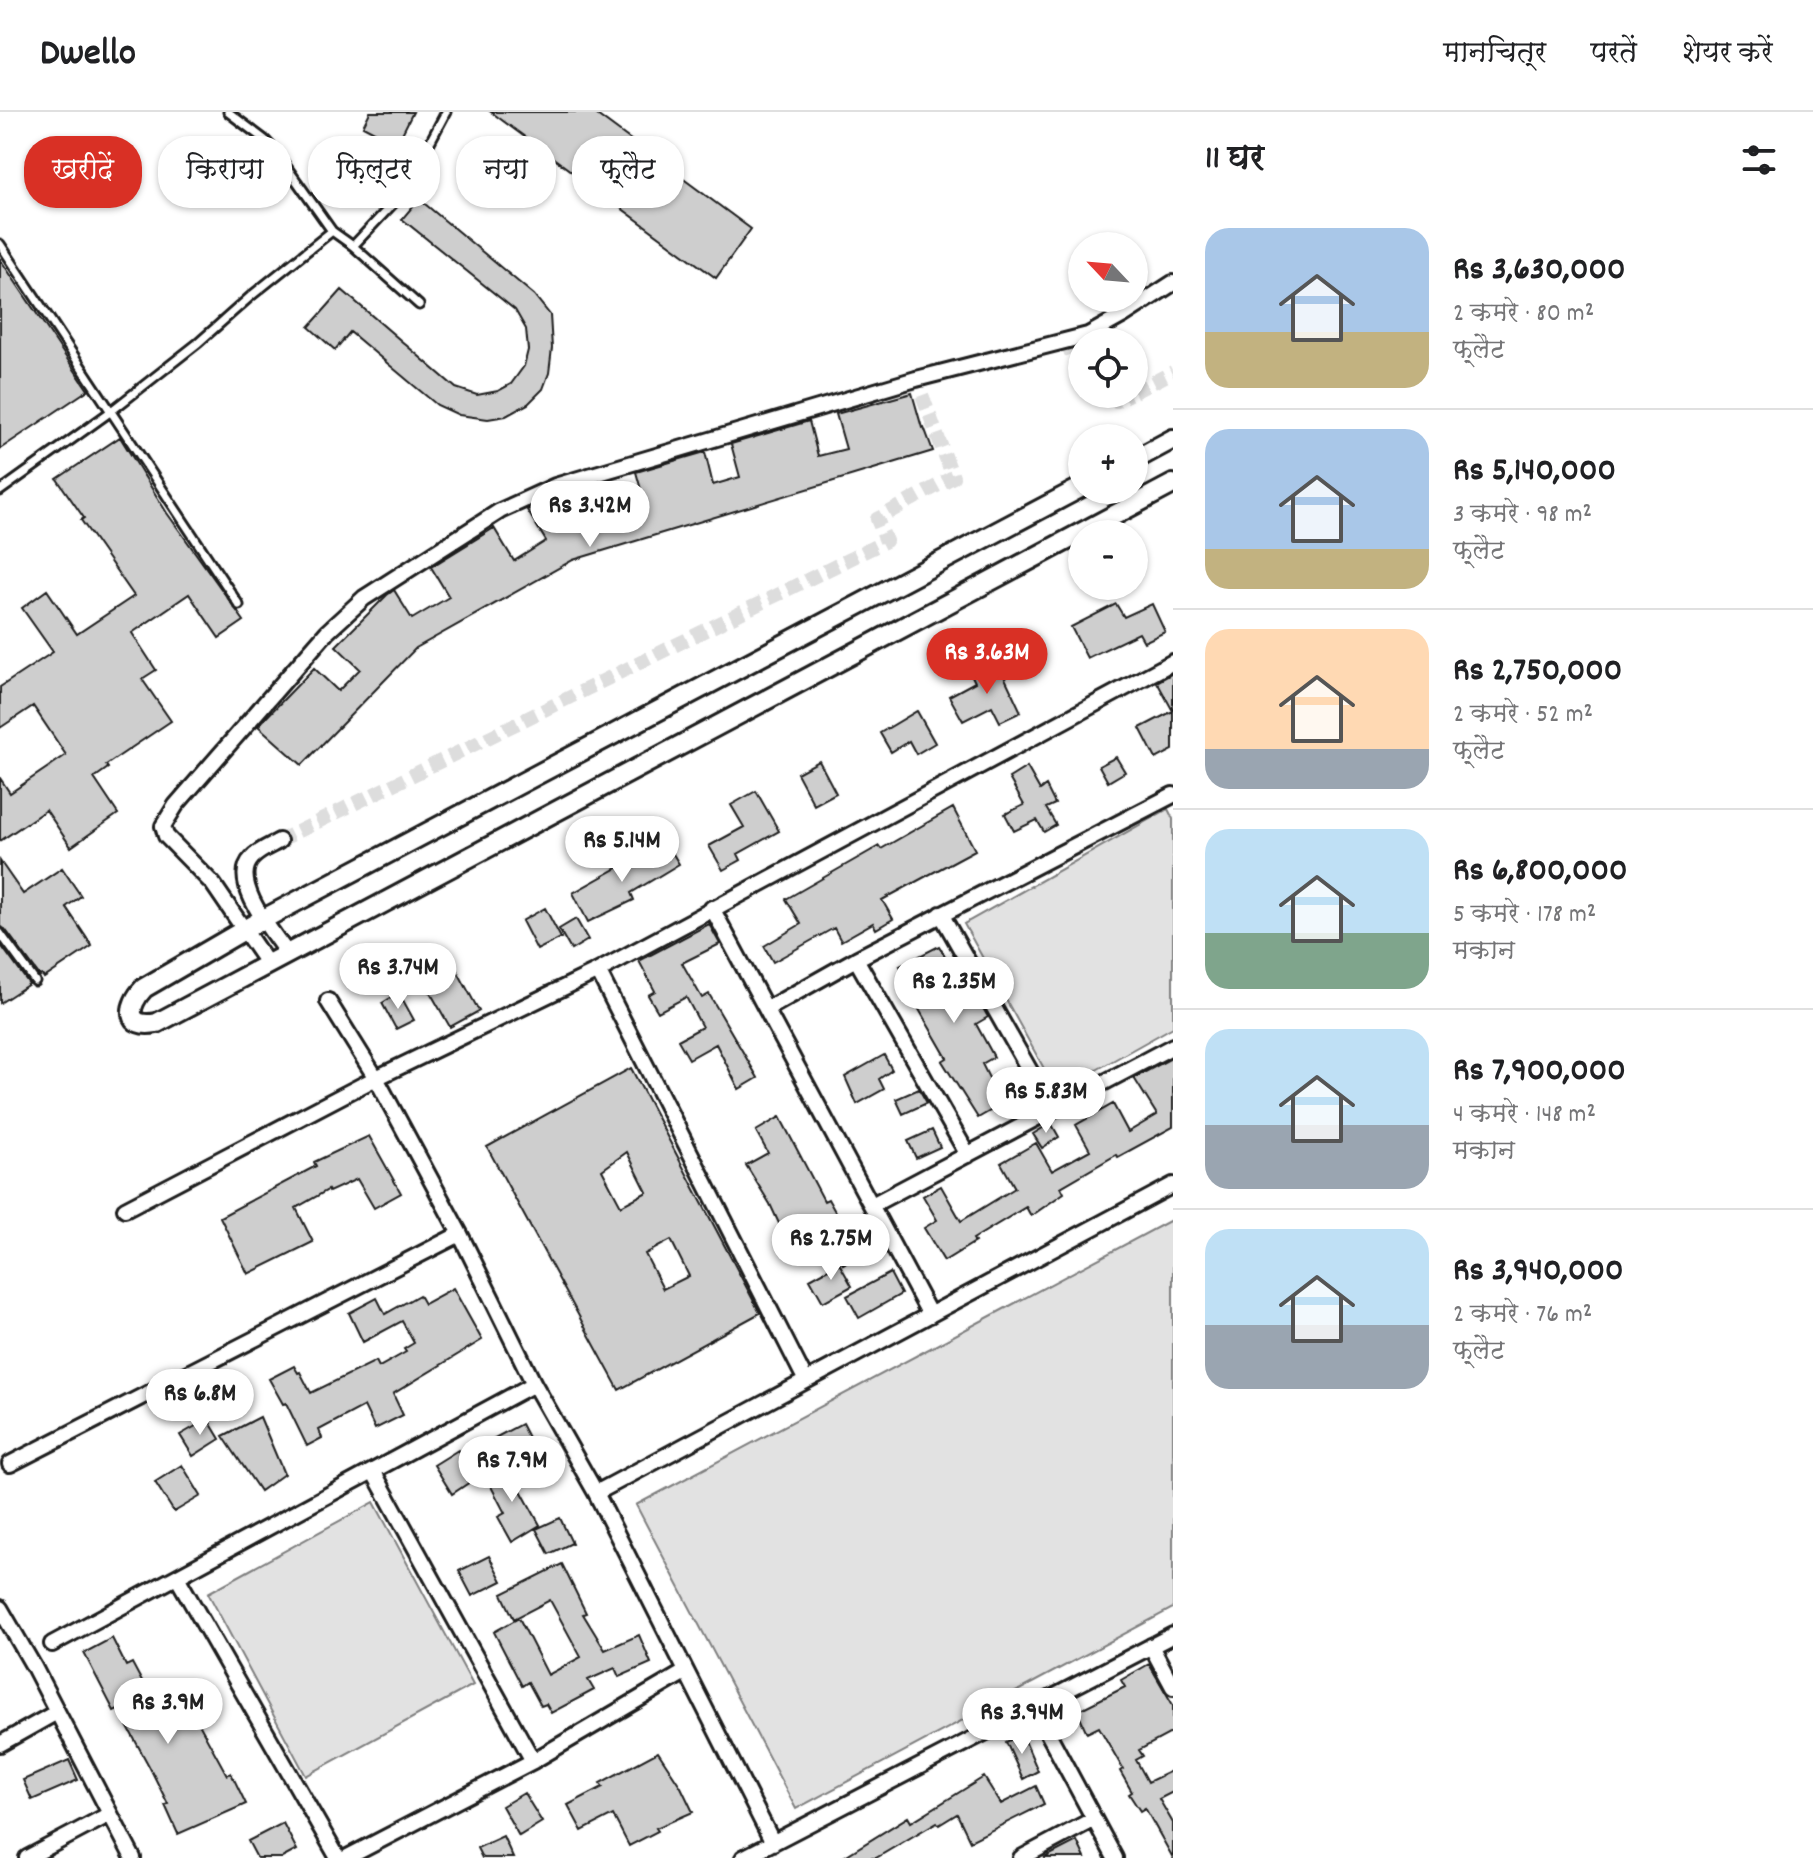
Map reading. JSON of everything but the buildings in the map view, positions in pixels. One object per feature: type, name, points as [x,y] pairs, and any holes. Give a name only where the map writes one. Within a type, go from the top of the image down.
[{"type":"street","points":[[267,963],[213,884],[166,836],[163,826],[176,805],[327,632],[364,598],[500,511],[555,486],[916,379],[1088,335],[1173,283]]},
{"type":"street","points":[[1148,452],[1173,439]]},
{"type":"street","points":[[1068,494],[263,919],[144,988],[134,998],[131,1007],[133,1016],[146,1025],[157,1023],[1173,484]]},
{"type":"street","points":[[125,1209],[376,1078],[598,971],[1173,662]]},
{"type":"street","points":[[767,1009],[941,914],[1172,796]]},
{"type":"street","points":[[279,841],[251,858],[244,882],[263,919],[287,953]]},
{"type":"street","points":[[712,908],[930,1315]]},
{"type":"street","points":[[941,914],[1052,1110]]},
{"type":"street","points":[[856,959],[968,1155]]},
{"type":"street","points":[[598,971],[806,1381]]},
{"type":"street","points":[[328,1001],[376,1078],[460,1234],[534,1384],[596,1493],[773,1843]]},
{"type":"street","points":[[872,1205],[1173,1046]]},
{"type":"street","points":[[596,1493],[1173,1185]]},
{"type":"street","points":[[10,1464],[460,1234]]},
{"type":"street","points":[[52,1644],[534,1384]]},
{"type":"street","points":[[373,1471],[533,1761]]},
{"type":"street","points":[[177,1577],[338,1858]]},
{"type":"street","points":[[0,1608],[133,1858]]},
{"type":"street","points":[[743,1858],[1173,1635]]},
{"type":"street","points":[[1151,1646],[1173,1687]]},
{"type":"street","points":[[346,1858],[533,1761],[685,1672]]},
{"type":"street","points":[[1034,1707],[1115,1858]]},
{"type":"street","points":[[0,1744],[57,1712]]},
{"type":"street","points":[[27,1858],[110,1814]]},
{"type":"street","points":[[1021,1858],[1094,1819]]},
{"type":"lane","points":[[228,112],[276,152],[332,231],[419,305]]},
{"type":"lane","points":[[353,246],[403,193],[446,112]]},
{"type":"lane","points":[[0,491],[110,412],[332,231]]},
{"type":"lane","points":[[0,244],[239,605]]},
{"type":"lane","points":[[0,933],[35,981]]},
{"type":"shaded area","points":[[1168,809],[1173,819],[1173,1027],[1057,1092],[964,924]]},
{"type":"shaded area","points":[[1173,1219],[1173,1608],[796,1809],[636,1505]]},
{"type":"shaded area","points":[[374,1502],[473,1685],[306,1776],[208,1593]]},
{"type":"tunnel","points":[[1066,341],[1068,346]]},
{"type":"tunnel","points":[[1148,385],[1173,372]]},
{"type":"tunnel","points":[[279,841],[886,541],[877,519],[953,477],[916,379]]}]
